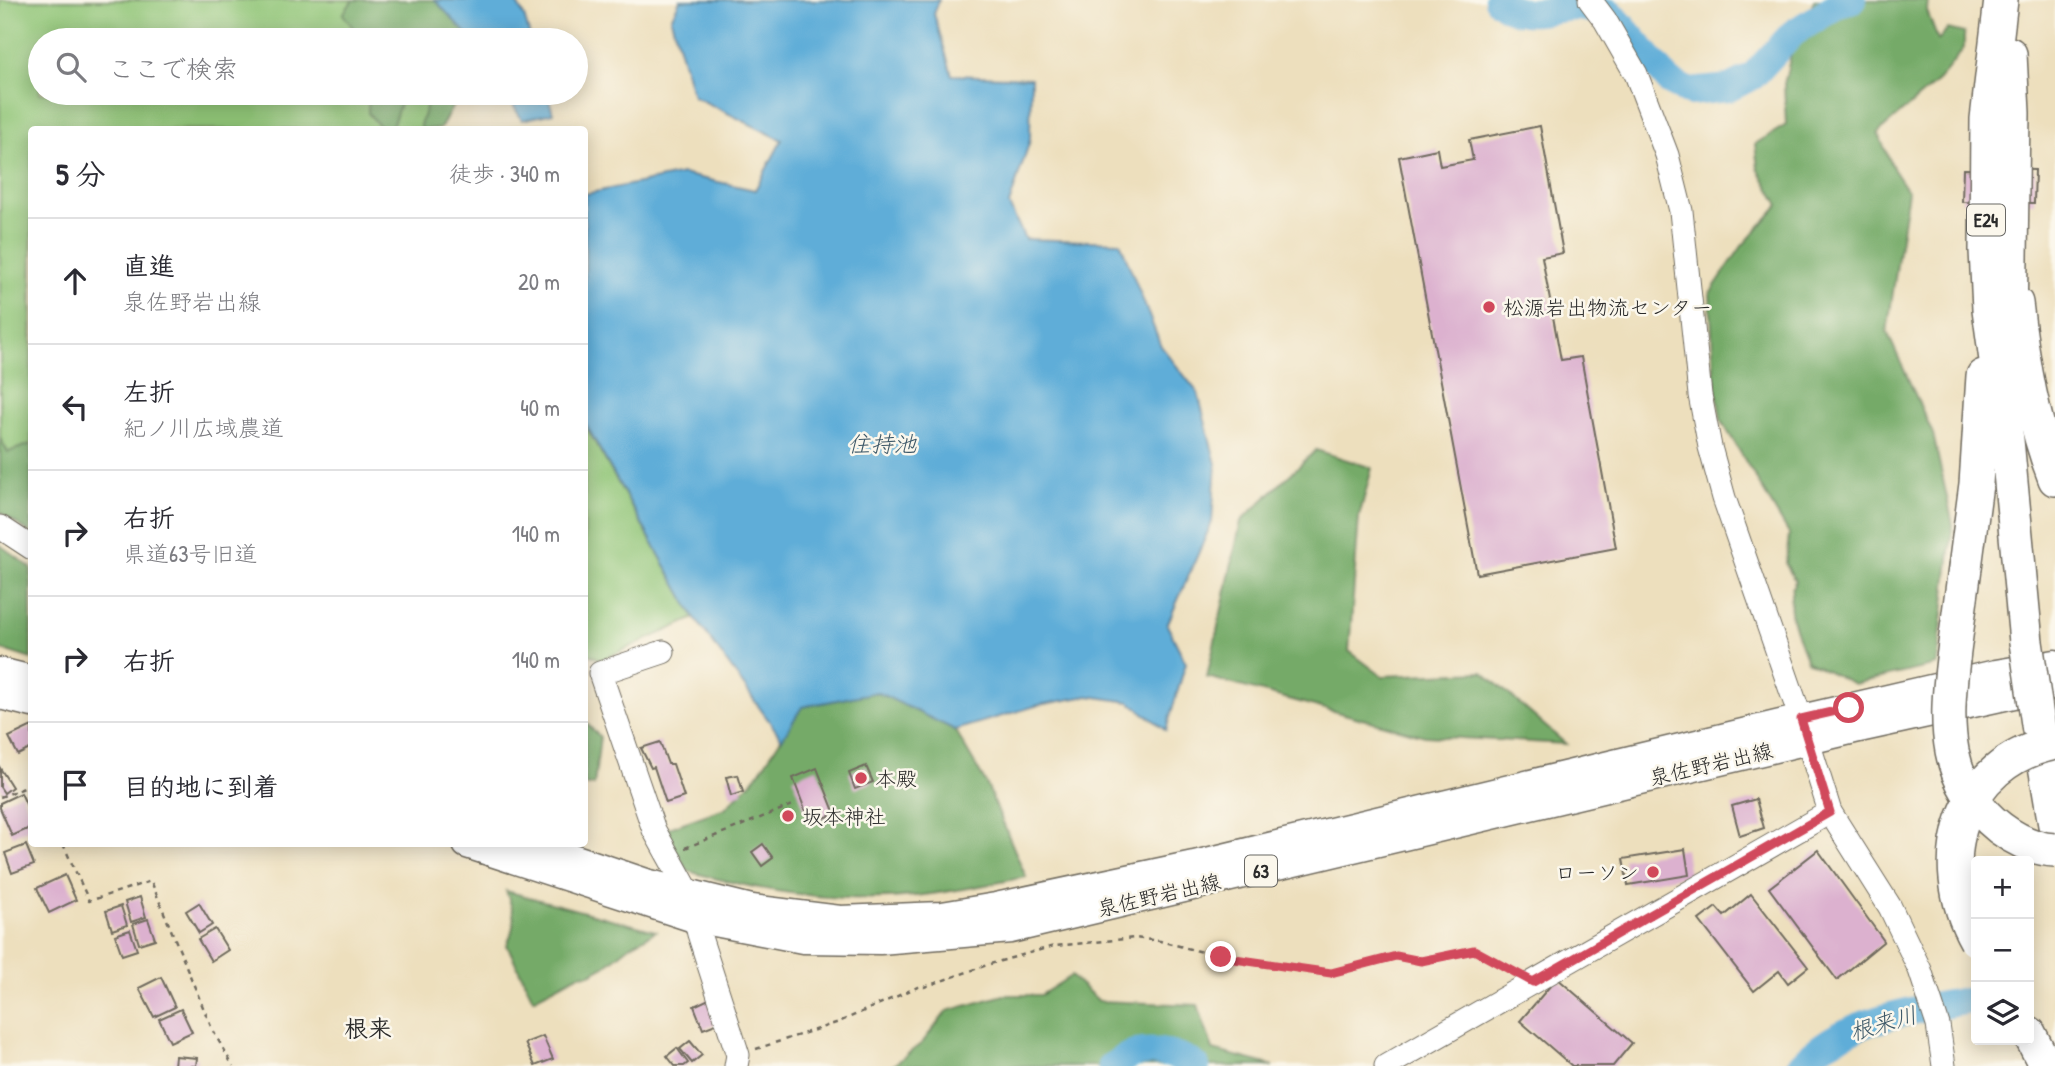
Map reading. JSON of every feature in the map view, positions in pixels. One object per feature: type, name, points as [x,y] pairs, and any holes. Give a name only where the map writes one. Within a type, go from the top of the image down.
[{"type":"highway","name":"E24","points":[[2001,0],[1987,119],[1999,249],[2007,440],[2026,642],[2046,733],[2055,825]]},
{"type":"highway","name":"E24","points":[[1999,249],[2013,113],[2007,0]]},
{"type":"highway","points":[[1999,249],[2016,308],[2029,390],[2045,453],[2055,479]]},
{"type":"highway","points":[[1999,249],[1969,544],[1953,659],[1948,714],[1950,740],[1953,763],[1975,805],[2008,834],[2028,844],[2055,850]]},
{"type":"highway","points":[[1971,929],[1962,908],[1954,861],[1956,837],[1964,814],[1978,791],[1993,774],[2013,758],[2036,747],[2046,733]]},
{"type":"highway","points":[[2034,1043],[2046,1066]]},
{"type":"main road","name":"泉佐野岩出線","points":[[478,847],[803,939],[880,940],[1011,929],[1804,730],[1996,674],[2055,664]]},
{"type":"main road","points":[[0,672],[28,679]]},
{"type":"main road","name":"泉佐野岩出線","points":[[1804,730],[2055,685]]},
{"type":"main road","points":[[0,695],[28,703]]},
{"type":"main road","name":"泉佐野岩出線","points":[[540,847],[646,883],[692,906]]},
{"type":"street","points":[[1590,0],[1605,20],[1636,74],[1667,155],[1681,211],[1700,395],[1724,498],[1830,812],[1890,907],[1920,970],[1938,1024],[1944,1066]]},
{"type":"street","points":[[0,527],[28,545]]},
{"type":"street","points":[[663,652],[600,673],[654,830],[692,906],[737,1060]]},
{"type":"street","points":[[1386,1066],[1830,812]]},
{"type":"path","points":[[0,797],[28,786]]},
{"type":"path","points":[[667,855],[795,804]]},
{"type":"path","points":[[64,847],[89,901],[151,881],[212,1029],[233,1066]]},
{"type":"path","points":[[737,1060],[920,986],[924,987],[990,964],[1054,946],[1135,938],[1160,941],[1221,957],[1331,973],[1396,956],[1421,961],[1474,950],[1533,982]]},
{"type":"green space","points":[[0,0],[435,0],[461,28],[28,28],[28,105],[453,105],[442,126],[28,126],[28,514],[0,495]]},
{"type":"green space","points":[[353,0],[435,0],[461,28],[353,28],[343,14]]},
{"type":"green space","points":[[1814,0],[1928,0],[1927,11],[1938,40],[1948,29],[1964,33],[1964,48],[1939,80],[1878,133],[1894,170],[1908,191],[1887,332],[1933,434],[1953,525],[1937,665],[1854,684],[1807,661],[1791,611],[1790,601],[1795,581],[1786,564],[1789,534],[1721,420],[1714,372],[1710,293],[1742,246],[1779,205],[1758,168],[1755,144],[1786,125],[1784,84],[1792,50]]},
{"type":"green space","points":[[368,105],[400,105],[392,126],[379,126],[368,113]]},
{"type":"green space","points":[[427,105],[453,105],[442,126],[420,125]]},
{"type":"green space","points":[[588,430],[695,618],[601,660],[588,654]]},
{"type":"green space","points":[[0,438],[8,452],[28,445],[28,531],[0,512]]},
{"type":"green space","points":[[1316,450],[1372,468],[1359,517],[1349,651],[1382,676],[1483,672],[1566,744],[1425,736],[1207,677],[1241,521]]},
{"type":"green space","points":[[0,545],[28,566],[28,658],[0,649]]},
{"type":"green space","points":[[877,692],[955,730],[987,785],[1026,877],[929,894],[858,898],[772,890],[688,871],[663,830],[725,808],[756,777],[802,707]]},
{"type":"green space","points":[[588,725],[600,737],[594,785],[588,785]]},
{"type":"green space","points":[[506,891],[656,931],[630,946],[605,966],[590,974],[578,975],[533,999],[507,945],[514,918]]},
{"type":"green space","points":[[1071,976],[1099,1001],[1198,1005],[1213,1050],[1274,1066],[892,1066],[922,1043],[947,1011],[1004,995],[1041,995]]},
{"type":"water","points":[[435,0],[515,0],[528,28],[461,28]]},
{"type":"water","name":"住持池","points":[[680,0],[939,0],[934,14],[952,75],[1031,78],[1030,140],[1009,205],[1025,239],[1120,242],[1161,346],[1198,393],[1216,464],[1212,522],[1167,625],[1186,663],[1166,730],[1130,702],[1088,696],[1039,705],[955,730],[877,692],[802,707],[782,739],[695,618],[588,428],[588,193],[682,174],[755,190],[782,140],[693,96],[671,19]]},
{"type":"water","points":[[513,105],[551,105],[553,113],[522,120]]},
{"type":"building","name":"松源岩出物流センター","points":[[1540,126],[1563,253],[1542,257],[1561,360],[1581,357],[1616,548],[1477,574],[1399,157],[1437,149],[1440,166],[1473,160],[1469,140]]},
{"type":"building","points":[[1963,169],[2035,170],[2034,203],[1962,202]]},
{"type":"building","points":[[28,728],[28,750],[18,755],[9,737]]},
{"type":"building","points":[[660,742],[668,764],[673,764],[684,797],[666,803],[654,767],[651,768],[641,748]]},
{"type":"building","name":"本殿","points":[[866,766],[873,782],[855,789],[849,773]]},
{"type":"building","points":[[0,768],[12,787],[4,793],[0,787]]},
{"type":"building","points":[[817,768],[835,814],[810,823],[793,778]]},
{"type":"building","points":[[738,775],[743,792],[731,796],[726,777]]},
{"type":"building","points":[[21,793],[28,808],[28,829],[12,836],[0,803]]},
{"type":"building","points":[[1756,799],[1764,828],[1740,836],[1732,806]]},
{"type":"building","points":[[763,844],[773,858],[762,866],[752,852]]},
{"type":"building","points":[[26,845],[34,865],[12,873],[5,853]]},
{"type":"building","points":[[1685,849],[1689,875],[1628,885],[1623,859]]},
{"type":"building","points":[[1818,850],[1884,941],[1837,980],[1769,888]]},
{"type":"building","points":[[65,875],[76,900],[49,913],[37,888]]},
{"type":"building","points":[[1751,894],[1808,967],[1788,983],[1779,971],[1754,991],[1699,920],[1716,907],[1724,916]]},
{"type":"building","points":[[140,897],[146,917],[131,922],[125,902]]},
{"type":"building","points":[[199,903],[212,925],[199,933],[186,911]]},
{"type":"building","points":[[121,906],[127,925],[112,930],[106,911]]},
{"type":"building","points":[[148,919],[155,939],[139,944],[133,924]]},
{"type":"building","points":[[215,929],[228,950],[211,961],[198,939]]},
{"type":"building","points":[[130,930],[137,950],[122,955],[115,935]]},
{"type":"building","points":[[161,977],[175,1007],[154,1017],[139,988]]},
{"type":"building","points":[[1557,978],[1632,1043],[1613,1066],[1572,1066],[1520,1021]]},
{"type":"building","points":[[711,998],[721,1022],[703,1029],[694,1006]]},
{"type":"building","points":[[181,1009],[192,1032],[170,1042],[159,1019]]},
{"type":"building","points":[[543,1036],[553,1059],[535,1066],[525,1043]]},
{"type":"building","points":[[690,1041],[702,1055],[692,1063],[680,1049]]},
{"type":"building","points":[[677,1048],[688,1063],[684,1066],[675,1066],[667,1056]]},
{"type":"building","points":[[175,1056],[197,1058],[196,1066],[174,1066]]},
{"type":"waterway","points":[[1498,0],[1518,11],[1536,12],[1578,7],[1611,13],[1670,82],[1690,92],[1729,88],[1753,76],[1793,33],[1839,4],[1853,0]]},
{"type":"waterway","name":"根来川","points":[[1800,1066],[1818,1050],[1859,1026],[1905,1013],[1971,1000]]},
{"type":"waterway","name":"根来川","points":[[1112,1066],[1128,1056],[1145,1052],[1176,1056],[1196,1066]]},
{"type":"place","name":"松源岩出物流センター","points":[[1489,307]]},
{"type":"place","name":"本殿","points":[[861,778]]},
{"type":"place","name":"坂本神社","points":[[788,816]]},
{"type":"place","name":"ローソン","points":[[1653,872]]},
{"type":"district","name":"根来","points":[[368,1028]]},
{"type":"route","points":[[1221,957],[1331,973],[1396,956],[1421,961],[1474,950],[1533,982],[1830,812],[1801,719],[1849,708]]}]
